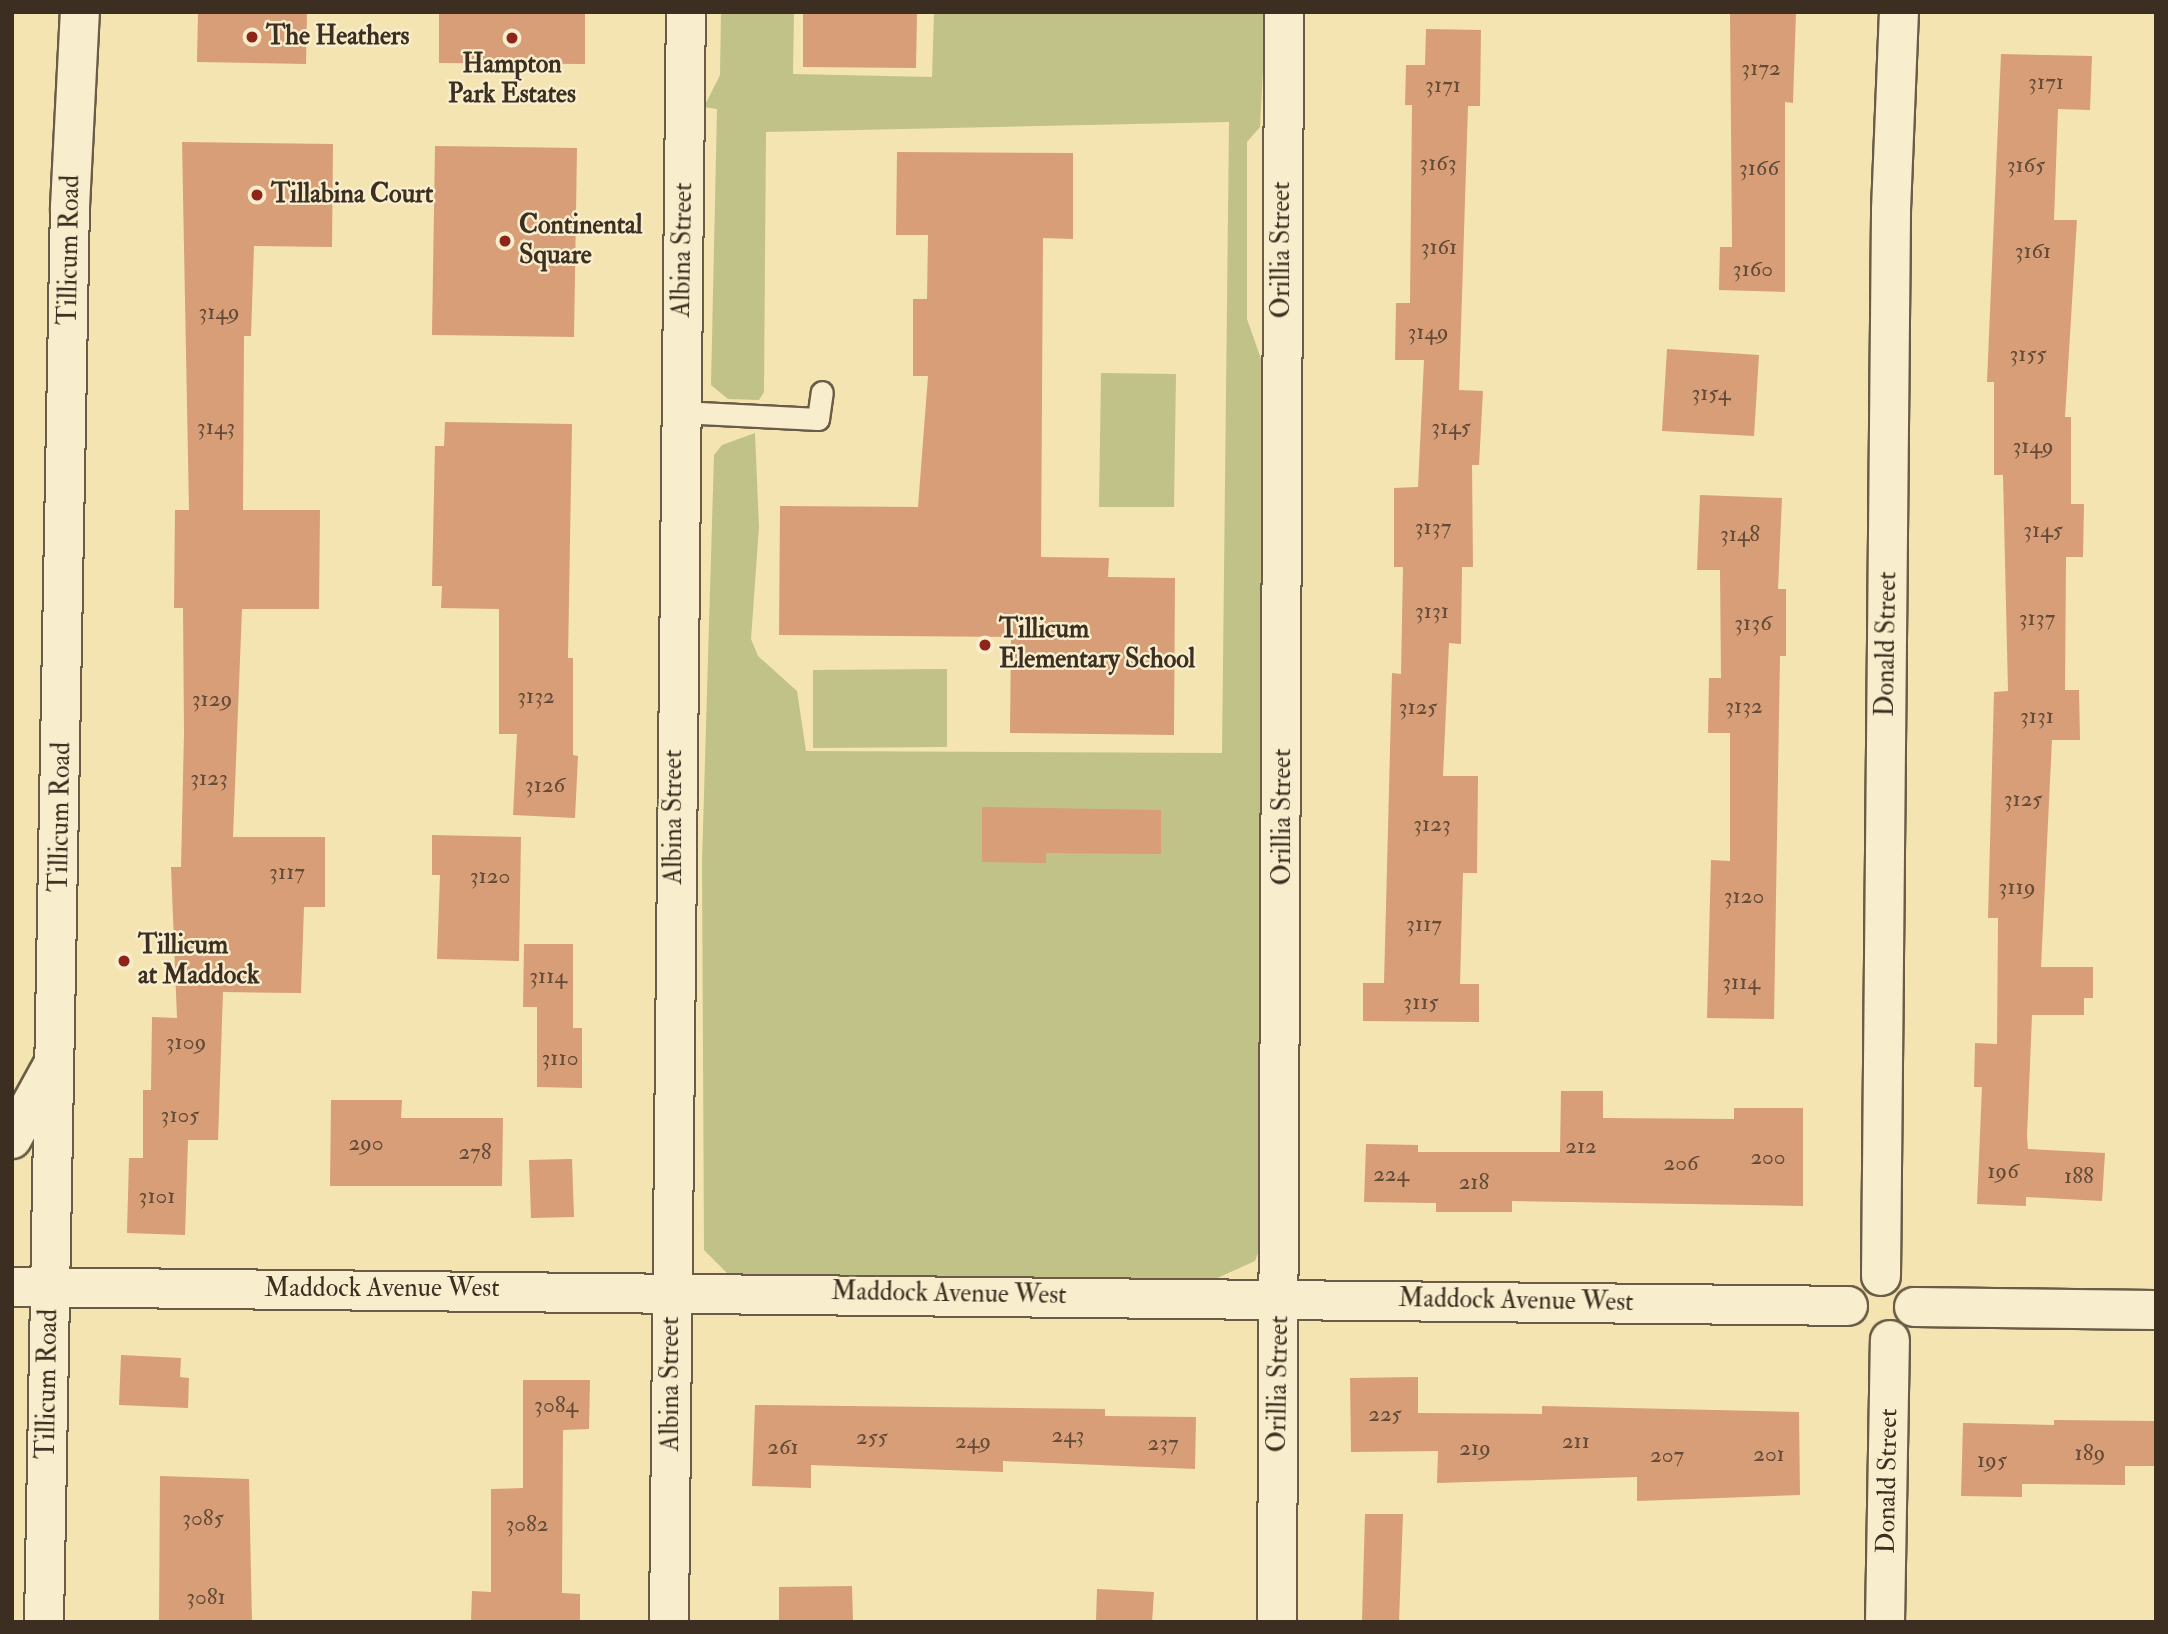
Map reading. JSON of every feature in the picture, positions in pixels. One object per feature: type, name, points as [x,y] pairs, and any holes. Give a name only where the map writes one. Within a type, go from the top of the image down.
[{"type":"street","name":"Albina Street","points":[[669,1622],[686,12]]},
{"type":"street","name":"Orillia Street","points":[[1277,1622],[1284,12]]},
{"type":"street","name":"Donald Street","points":[[1881,1276],[1891,210],[1899,12]]},
{"type":"street","name":"Tillicum Road","points":[[44,1622],[31,1287],[55,1060],[70,207],[80,13]]},
{"type":"street","points":[[12,1139],[55,1060]]},
{"type":"street","points":[[1881,1276],[1900,1282],[1914,1307],[1908,1328],[1890,1340],[1860,1334],[1848,1306],[1863,1282],[1881,1276]]},
{"type":"street","name":"Maddock Avenue West","points":[[31,1287],[672,1291],[1848,1306]]},
{"type":"street","points":[[1914,1307],[2156,1310]]},
{"type":"street","name":"Donald Street","points":[[1885,1622],[1890,1340]]},
{"type":"lane","points":[[680,412],[818,419],[822,392]]},
{"type":"green space","points":[[721,12],[794,12],[793,74],[932,77],[934,12],[1266,12],[1260,127],[1247,142],[1247,319],[1268,379],[1260,1248],[1255,1261],[1213,1280],[730,1276],[704,1250],[702,862],[714,455],[722,445],[755,433],[759,527],[751,639],[758,656],[797,691],[806,751],[1222,753],[1229,122],[766,132],[764,392],[759,400],[728,399],[711,385],[717,109],[704,107],[720,75]]},
{"type":"green space","points":[[1101,373],[1176,374],[1174,507],[1099,507]]},
{"type":"green space","points":[[947,669],[947,747],[813,748],[813,670]]},
{"type":"building","name":"The Heathers","points":[[198,12],[307,12],[306,64],[197,62]]},
{"type":"building","name":"Hampton Park Estates","points":[[439,12],[585,12],[585,64],[439,63]]},
{"type":"building","points":[[803,12],[917,13],[916,68],[803,67]]},
{"type":"building","points":[[1730,12],[1796,12],[1793,103],[1785,102],[1785,292],[1719,290],[1720,247],[1732,247]]},
{"type":"building","points":[[1426,29],[1481,30],[1480,106],[1468,106],[1459,390],[1483,391],[1479,465],[1472,465],[1473,567],[1462,567],[1461,644],[1449,643],[1443,776],[1478,776],[1477,873],[1463,873],[1460,984],[1479,984],[1479,1022],[1363,1021],[1363,983],[1384,983],[1392,673],[1401,674],[1403,567],[1394,567],[1394,488],[1418,487],[1424,360],[1395,360],[1396,303],[1410,303],[1412,105],[1405,105],[1406,65],[1425,65]]},
{"type":"building","points":[[2001,54],[2092,56],[2090,110],[2058,109],[2054,220],[2077,220],[2065,417],[2071,417],[2071,504],[2084,504],[2083,557],[2066,557],[2065,690],[2079,690],[2080,740],[2052,740],[2041,967],[2093,967],[2093,998],[2084,998],[2084,1015],[2032,1015],[2027,1137],[2028,1149],[2105,1153],[2102,1201],[2026,1197],[2026,1206],[1977,1204],[1982,1087],[1974,1087],[1975,1043],[1997,1044],[1998,918],[1988,918],[1994,692],[2008,691],[2003,475],[1994,475],[1994,382],[1987,382]]},
{"type":"building","points":[[182,142],[333,144],[332,247],[254,246],[251,336],[244,336],[243,510],[320,510],[319,609],[242,609],[233,837],[325,837],[325,907],[304,907],[301,993],[223,992],[218,1140],[188,1140],[185,1235],[127,1233],[129,1158],[143,1158],[143,1090],[151,1090],[152,1017],[177,1018],[171,867],[181,867],[184,733],[183,608],[174,608],[175,510],[189,510]]},
{"type":"building","name":"Continental Square","points":[[435,146],[577,148],[574,337],[432,335]]},
{"type":"building","points":[[897,152],[1073,153],[1073,239],[1043,238],[1041,557],[1109,558],[1108,577],[1175,578],[1174,735],[1010,733],[1011,637],[779,635],[780,506],[918,507],[928,376],[913,376],[913,299],[927,299],[928,235],[896,235]]},
{"type":"building","points":[[1667,349],[1759,355],[1754,436],[1662,431]]},
{"type":"building","points":[[445,422],[572,424],[568,658],[573,658],[573,755],[578,756],[575,818],[513,815],[517,734],[499,734],[499,609],[441,608],[442,586],[432,586],[435,446],[444,446]]},
{"type":"building","points":[[1700,495],[1782,498],[1778,589],[1786,589],[1786,656],[1780,656],[1774,1019],[1707,1018],[1711,860],[1730,861],[1730,733],[1708,733],[1709,678],[1721,678],[1720,570],[1697,570]]},
{"type":"building","points":[[982,807],[1161,810],[1161,854],[1046,853],[1046,863],[982,862]]},
{"type":"building","points":[[432,835],[521,837],[519,961],[437,959],[440,875],[432,875]]},
{"type":"building","points":[[524,944],[573,944],[573,1028],[582,1028],[582,1088],[537,1087],[537,1007],[523,1007]]},
{"type":"building","points":[[1561,1091],[1603,1091],[1603,1118],[1734,1119],[1734,1108],[1803,1108],[1803,1206],[1512,1201],[1512,1212],[1436,1212],[1436,1203],[1364,1202],[1366,1144],[1418,1145],[1418,1152],[1560,1152]]},
{"type":"building","points":[[331,1100],[402,1100],[401,1118],[503,1118],[502,1186],[330,1186]]},
{"type":"building","points":[[572,1159],[574,1217],[531,1218],[529,1160]]},
{"type":"building","points":[[121,1355],[181,1358],[180,1377],[189,1378],[188,1408],[119,1405]]},
{"type":"building","points":[[1418,1377],[1418,1413],[1542,1414],[1542,1406],[1799,1412],[1800,1495],[1637,1501],[1637,1477],[1437,1483],[1438,1451],[1351,1452],[1350,1378]]},
{"type":"building","points":[[523,1380],[590,1380],[589,1429],[563,1430],[562,1593],[580,1594],[580,1622],[471,1622],[472,1591],[491,1592],[491,1489],[523,1488]]},
{"type":"building","points":[[755,1405],[1105,1409],[1105,1416],[1196,1417],[1195,1469],[1003,1461],[1003,1472],[811,1465],[811,1488],[752,1486]]},
{"type":"building","points":[[2054,1420],[2156,1421],[2156,1466],[2125,1466],[2125,1485],[2022,1484],[2022,1497],[1961,1496],[1963,1423],[2054,1425]]},
{"type":"building","points":[[160,1476],[249,1479],[252,1622],[159,1622]]},
{"type":"building","points":[[1365,1514],[1403,1514],[1399,1622],[1362,1622]]},
{"type":"building","points":[[852,1586],[853,1622],[779,1622],[779,1587]]},
{"type":"building","points":[[1097,1589],[1154,1592],[1152,1622],[1096,1622]]},
{"type":"place","name":"The Heathers","points":[[252,37]]},
{"type":"place","name":"Hampton Park Estates","points":[[512,38]]},
{"type":"place","name":"Tillabina Court","points":[[257,195]]},
{"type":"place","name":"Continental Square","points":[[505,241]]},
{"type":"place","name":"Tillicum Elementary School","points":[[985,645]]},
{"type":"place","name":"Tillicum at Maddock","points":[[124,961]]}]
